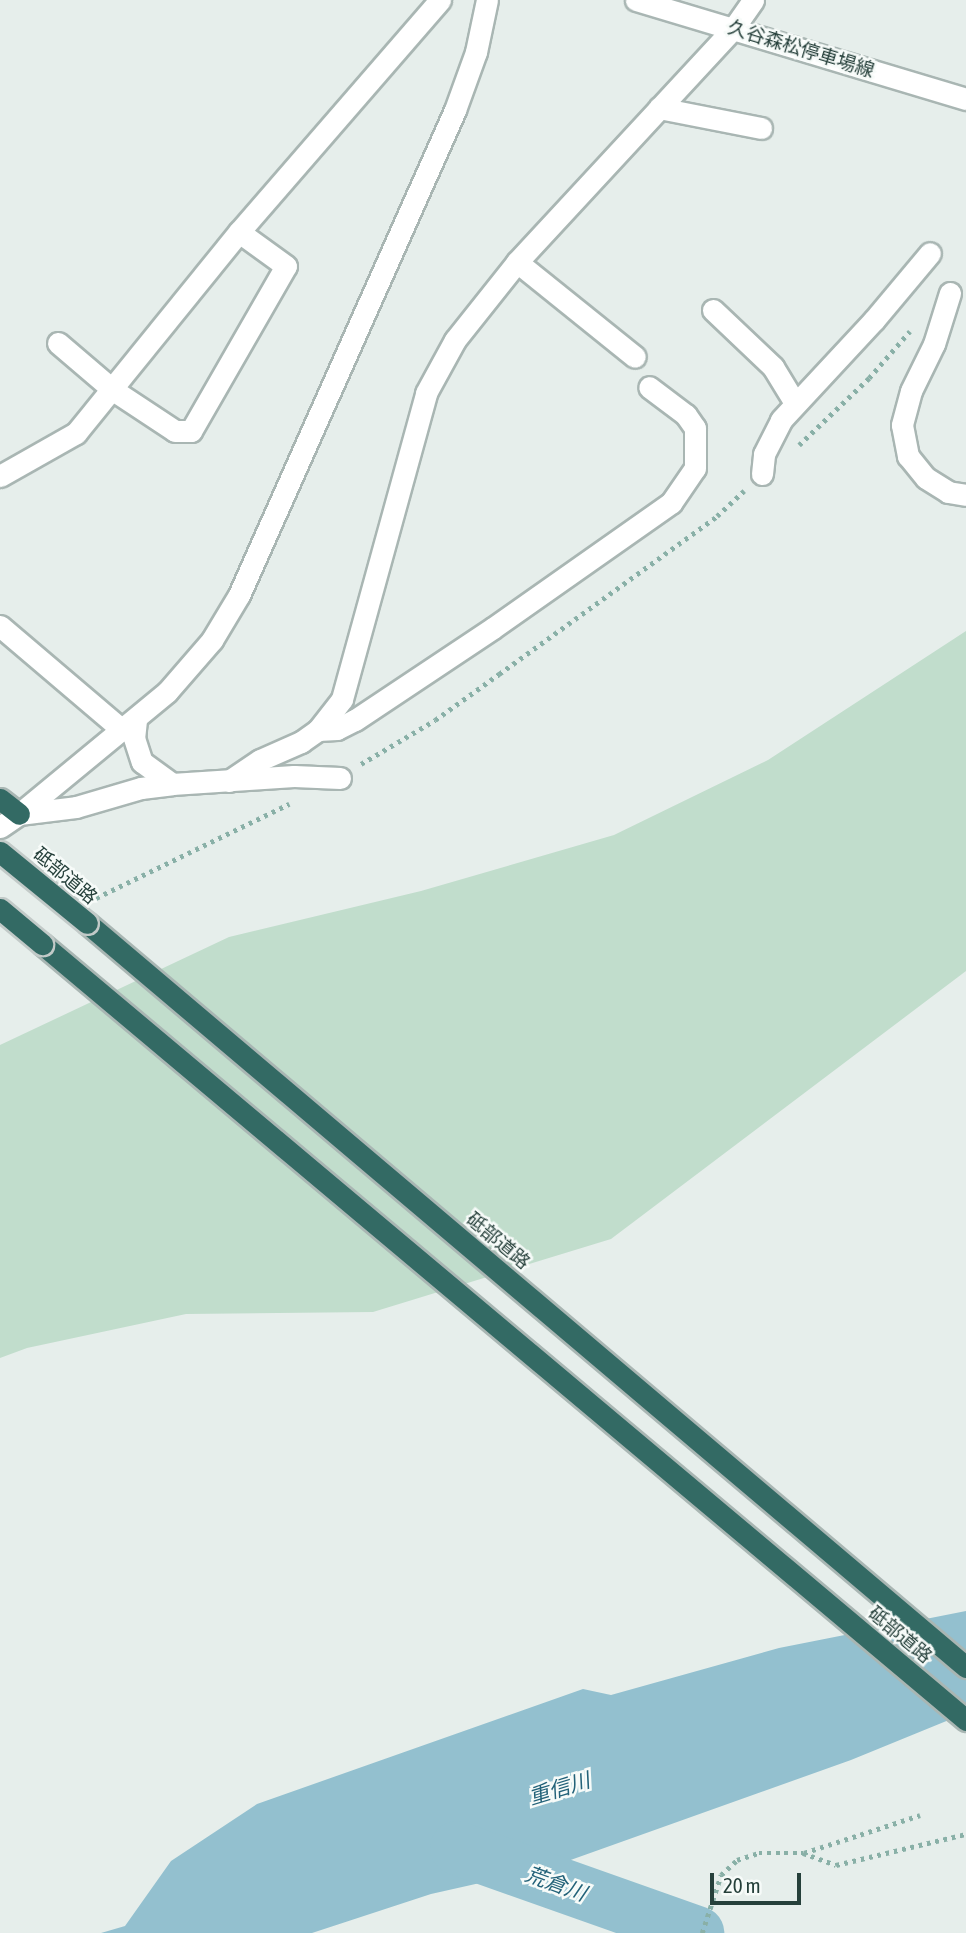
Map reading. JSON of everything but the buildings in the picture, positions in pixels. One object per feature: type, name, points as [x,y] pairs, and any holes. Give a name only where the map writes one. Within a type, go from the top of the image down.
[{"type":"highway","points":[[0,799],[19,814]]},
{"type":"highway","name":"砥部道路","points":[[0,852],[966,1667]]},
{"type":"highway","name":"砥部道路","points":[[0,909],[966,1720]]},
{"type":"street","points":[[0,476],[76,433],[239,232],[399,44],[440,0]]},
{"type":"street","points":[[0,827],[167,692],[212,640],[239,595],[455,110],[476,52],[487,0]]},
{"type":"street","name":"久谷森松停車場線","points":[[636,0],[966,99]]},
{"type":"street","points":[[229,782],[260,760],[301,742],[318,730],[341,699],[426,393],[455,340],[517,262],[733,29],[753,0]]},
{"type":"street","points":[[659,108],[761,128]]},
{"type":"street","points":[[58,343],[113,390],[175,431],[191,431],[286,266],[239,232]]},
{"type":"street","points":[[762,474],[764,454],[772,436],[795,403],[874,320],[930,253]]},
{"type":"street","points":[[517,262],[635,357]]},
{"type":"street","points":[[950,293],[934,344],[911,391],[902,425],[908,456],[926,478],[948,492],[966,495]]},
{"type":"street","points":[[713,310],[773,367],[795,403]]},
{"type":"street","points":[[318,730],[337,729],[355,720],[493,628],[671,503],[695,468],[695,428],[686,415],[649,387]]},
{"type":"street","points":[[0,626],[129,725],[142,762],[172,784]]},
{"type":"street","points":[[19,814],[76,807],[141,788],[172,784],[295,776],[340,778]]},
{"type":"path","points":[[702,1933],[721,1875],[737,1860],[759,1853],[803,1853],[920,1815]]},
{"type":"path","points":[[803,1853],[836,1866],[966,1834]]},
{"type":"green space","points":[[966,631],[966,971],[611,1239],[373,1312],[186,1314],[27,1348],[0,1358],[0,1045],[229,937],[421,891],[614,835],[768,760]]},
{"type":"water","name":"重信川","points":[[966,1611],[966,1713],[851,1760],[551,1867],[431,1894],[312,1933],[101,1933],[125,1926],[171,1861],[257,1804],[583,1689],[611,1695],[779,1648]]},
{"type":"waterway","name":"荒倉川","points":[[457,1848],[697,1933]]}]
